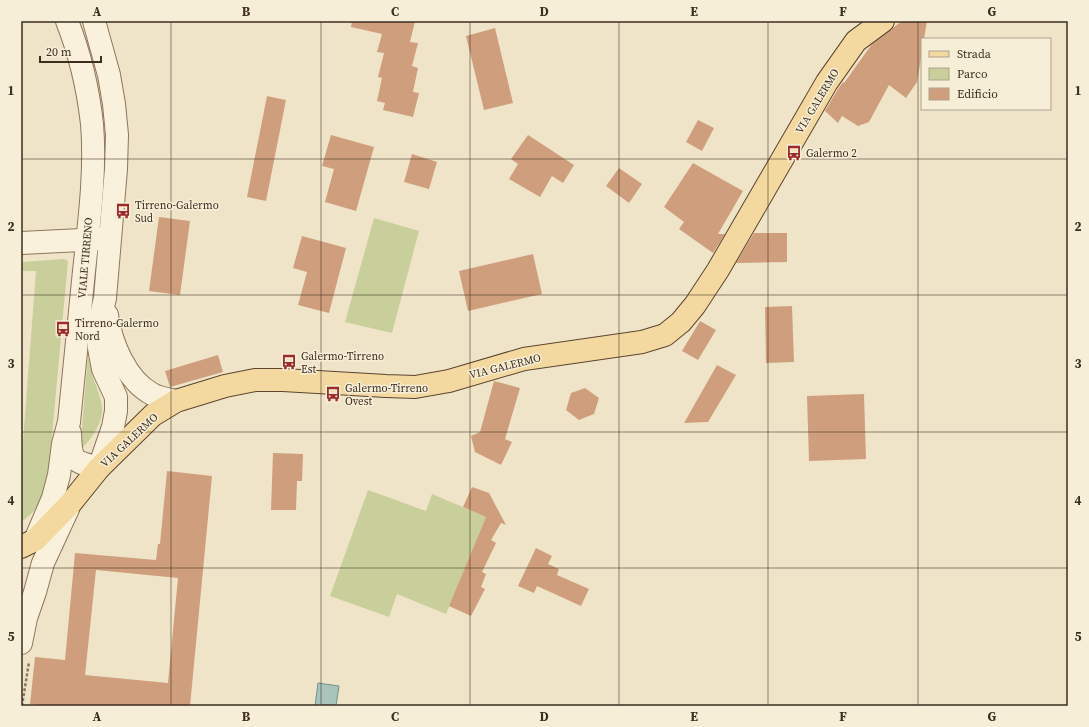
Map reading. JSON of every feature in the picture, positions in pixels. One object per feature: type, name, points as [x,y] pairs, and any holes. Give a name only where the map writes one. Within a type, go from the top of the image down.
[{"type":"main road","name":"VIA GALERMO","points":[[28,543],[70,504],[99,468],[153,416],[176,401],[225,386],[255,380],[283,380],[415,387],[449,381],[524,359],[642,342],[666,334],[681,322],[695,305],[718,270],[827,82],[844,57],[856,41],[883,21]]},
{"type":"street","name":"VIALE TIRRENO","points":[[28,543],[53,498],[59,475],[63,444],[69,422],[93,164],[92,124],[84,71],[79,52],[67,21]]},
{"type":"street","name":"VIALE TIRRENO","points":[[94,21],[109,75],[117,135],[116,169],[104,298]]},
{"type":"street","points":[[21,243],[110,238]]},
{"type":"street","points":[[104,298],[109,328],[114,343],[132,376],[143,389],[154,396],[176,401]]},
{"type":"street","points":[[69,422],[72,455],[75,460],[81,464],[99,468],[113,427],[116,411],[116,397],[104,369],[99,348],[99,324],[104,298]]},
{"type":"street","points":[[21,643],[26,618],[43,563],[70,504]]},
{"type":"street","points":[[21,584],[24,588],[26,601],[26,618]]},
{"type":"green space","points":[[374,218],[419,231],[392,333],[345,322]]},
{"type":"green space","points":[[64,259],[68,261],[49,469],[44,492],[38,505],[28,517],[21,522],[21,467],[36,271],[21,271],[21,262]]},
{"type":"green space","points":[[88,356],[92,374],[101,400],[102,412],[96,430],[80,449]]},
{"type":"green space","points":[[368,490],[426,511],[432,494],[486,517],[446,614],[397,594],[389,617],[330,596]]},
{"type":"water","points":[[318,683],[339,686],[336,706],[315,706]]},
{"type":"building","points":[[352,21],[415,21],[410,42],[418,43],[412,66],[418,68],[413,92],[419,93],[413,117],[383,110],[385,103],[377,101],[382,78],[378,77],[384,53],[377,52],[382,34],[351,27]]},
{"type":"building","points":[[902,21],[927,21],[924,38],[921,38],[921,58],[917,82],[906,98],[889,85],[869,122],[858,126],[842,116],[838,123],[825,111],[838,89],[872,44]]},
{"type":"building","points":[[495,28],[513,103],[484,110],[466,36]]},
{"type":"building","points":[[267,96],[286,100],[266,201],[247,197]]},
{"type":"building","points":[[698,120],[714,128],[702,151],[686,142]]},
{"type":"building","points":[[331,135],[374,147],[356,211],[325,202],[334,169],[322,166]]},
{"type":"building","points":[[528,135],[574,165],[563,183],[552,176],[540,197],[509,179],[518,164],[511,159]]},
{"type":"building","points":[[412,154],[437,162],[429,189],[404,182]]},
{"type":"building","points":[[693,163],[743,191],[718,234],[725,234],[713,253],[679,229],[684,222],[664,207]]},
{"type":"building","points":[[619,168],[642,184],[629,203],[606,186]]},
{"type":"building","points":[[159,217],[190,221],[180,295],[149,291]]},
{"type":"building","points":[[754,233],[787,233],[787,262],[736,263]]},
{"type":"building","points":[[302,236],[346,248],[329,313],[298,305],[307,272],[293,268]]},
{"type":"building","points":[[533,254],[542,294],[468,311],[459,271]]},
{"type":"building","points":[[792,306],[794,362],[766,363],[765,307]]},
{"type":"building","points":[[700,321],[716,330],[698,360],[682,351]]},
{"type":"building","points":[[218,355],[223,372],[170,387],[165,371]]},
{"type":"building","points":[[717,365],[736,375],[708,422],[684,423]]},
{"type":"building","points":[[494,381],[520,388],[505,439],[512,442],[501,465],[475,452],[471,436],[480,432]]},
{"type":"building","points":[[585,388],[599,398],[594,414],[579,420],[566,410],[571,393]]},
{"type":"building","points":[[864,394],[866,459],[809,461],[807,396]]},
{"type":"building","points":[[273,453],[303,454],[302,481],[297,481],[296,510],[271,510]]},
{"type":"building","points":[[167,471],[212,476],[190,706],[48,706],[30,704],[35,657],[65,660],[75,553],[156,560],[158,544],[160,544]],"holes":[[[96,570],[178,578],[168,683],[85,675]]]},
{"type":"building","points":[[472,487],[489,493],[506,525],[501,523],[491,540],[496,543],[482,572],[486,574],[481,587],[485,589],[471,616],[449,606],[486,517],[463,507]]},
{"type":"building","points":[[536,548],[552,556],[548,564],[559,569],[557,575],[589,589],[581,606],[537,586],[534,593],[518,586]]},
{"type":"place","name":"Galermo 2","points":[[794,153]]},
{"type":"place","name":"Tirreno-Galermo Sud","points":[[123,211]]},
{"type":"place","name":"Tirreno-Galermo Nord","points":[[63,329]]},
{"type":"place","name":"Galermo-Tirreno Est","points":[[289,362]]},
{"type":"place","name":"Galermo-Tirreno Ovest","points":[[333,394]]}]
